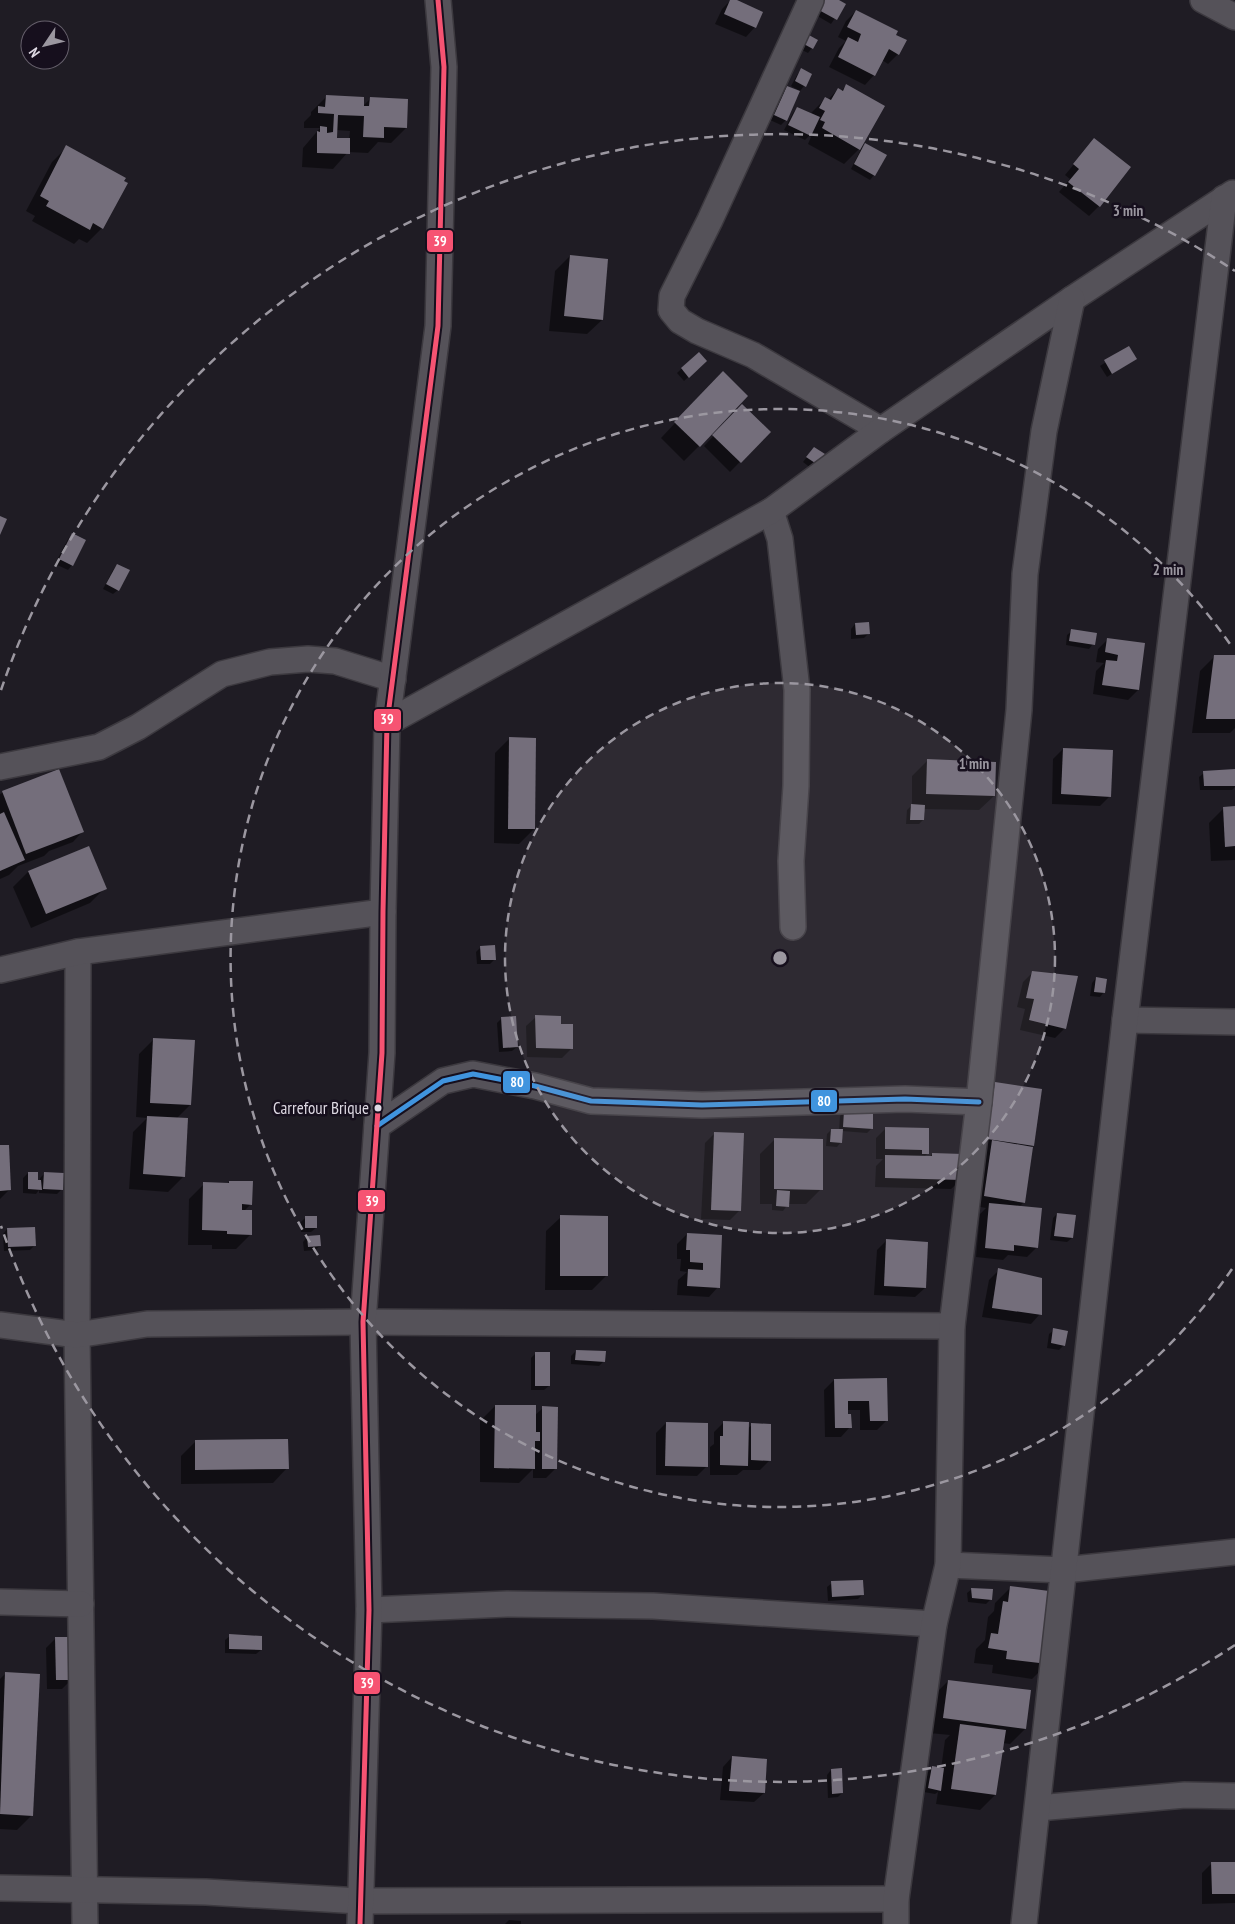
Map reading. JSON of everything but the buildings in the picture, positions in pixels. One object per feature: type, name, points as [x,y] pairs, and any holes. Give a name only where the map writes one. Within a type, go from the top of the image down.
[{"type":"street","points":[[360,1913],[369,1610],[364,1322],[382,1053],[387,723],[438,326],[444,67],[438,0]]},
{"type":"street","points":[[812,0],[710,220],[672,296],[671,310],[680,321],[697,331],[753,356],[881,430]]},
{"type":"street","points":[[1203,0],[1235,17]]},
{"type":"street","points":[[387,723],[771,511],[881,430],[1072,298],[1230,195]]},
{"type":"street","points":[[1024,1924],[1125,1020],[1215,284],[1230,195]]},
{"type":"street","points":[[1215,284],[1235,297]]},
{"type":"street","points":[[896,1924],[896,1899],[934,1624],[948,1565],[952,1326],[979,1102],[1019,710],[1025,574],[1044,431],[1072,298]]},
{"type":"street","points":[[771,511],[780,539],[797,690],[796,786],[791,861],[793,927]]},
{"type":"street","points":[[0,767],[98,747],[138,728],[222,674],[270,662],[308,659],[335,661],[393,679]]},
{"type":"street","points":[[0,970],[78,952],[383,912]]},
{"type":"street","points":[[78,952],[76,1335],[86,1891],[85,1924]]},
{"type":"street","points":[[1125,1020],[1235,1022]]},
{"type":"street","points":[[377,1126],[443,1081],[472,1074],[535,1086],[591,1102],[702,1105],[905,1099],[979,1102]]},
{"type":"street","points":[[0,1325],[76,1335],[146,1324],[364,1322],[952,1326]]},
{"type":"street","points":[[948,1565],[1064,1570],[1235,1552]]},
{"type":"street","points":[[0,1602],[81,1604]]},
{"type":"street","points":[[369,1610],[507,1604],[643,1606],[934,1624]]},
{"type":"street","points":[[1038,1808],[1184,1795],[1235,1796]]},
{"type":"street","points":[[0,1888],[206,1892],[360,1913],[896,1899]]},
{"type":"transit line","name":"39","points":[[360,1924],[369,1610],[363,1322],[382,1053],[387,723],[438,326],[444,67],[438,0]]},
{"type":"transit line","name":"80","points":[[377,1126],[443,1081],[473,1074],[535,1086],[591,1101],[702,1105],[905,1099],[979,1102]]},
{"type":"place","name":"Carrefour Brique","points":[[378,1108]]}]
